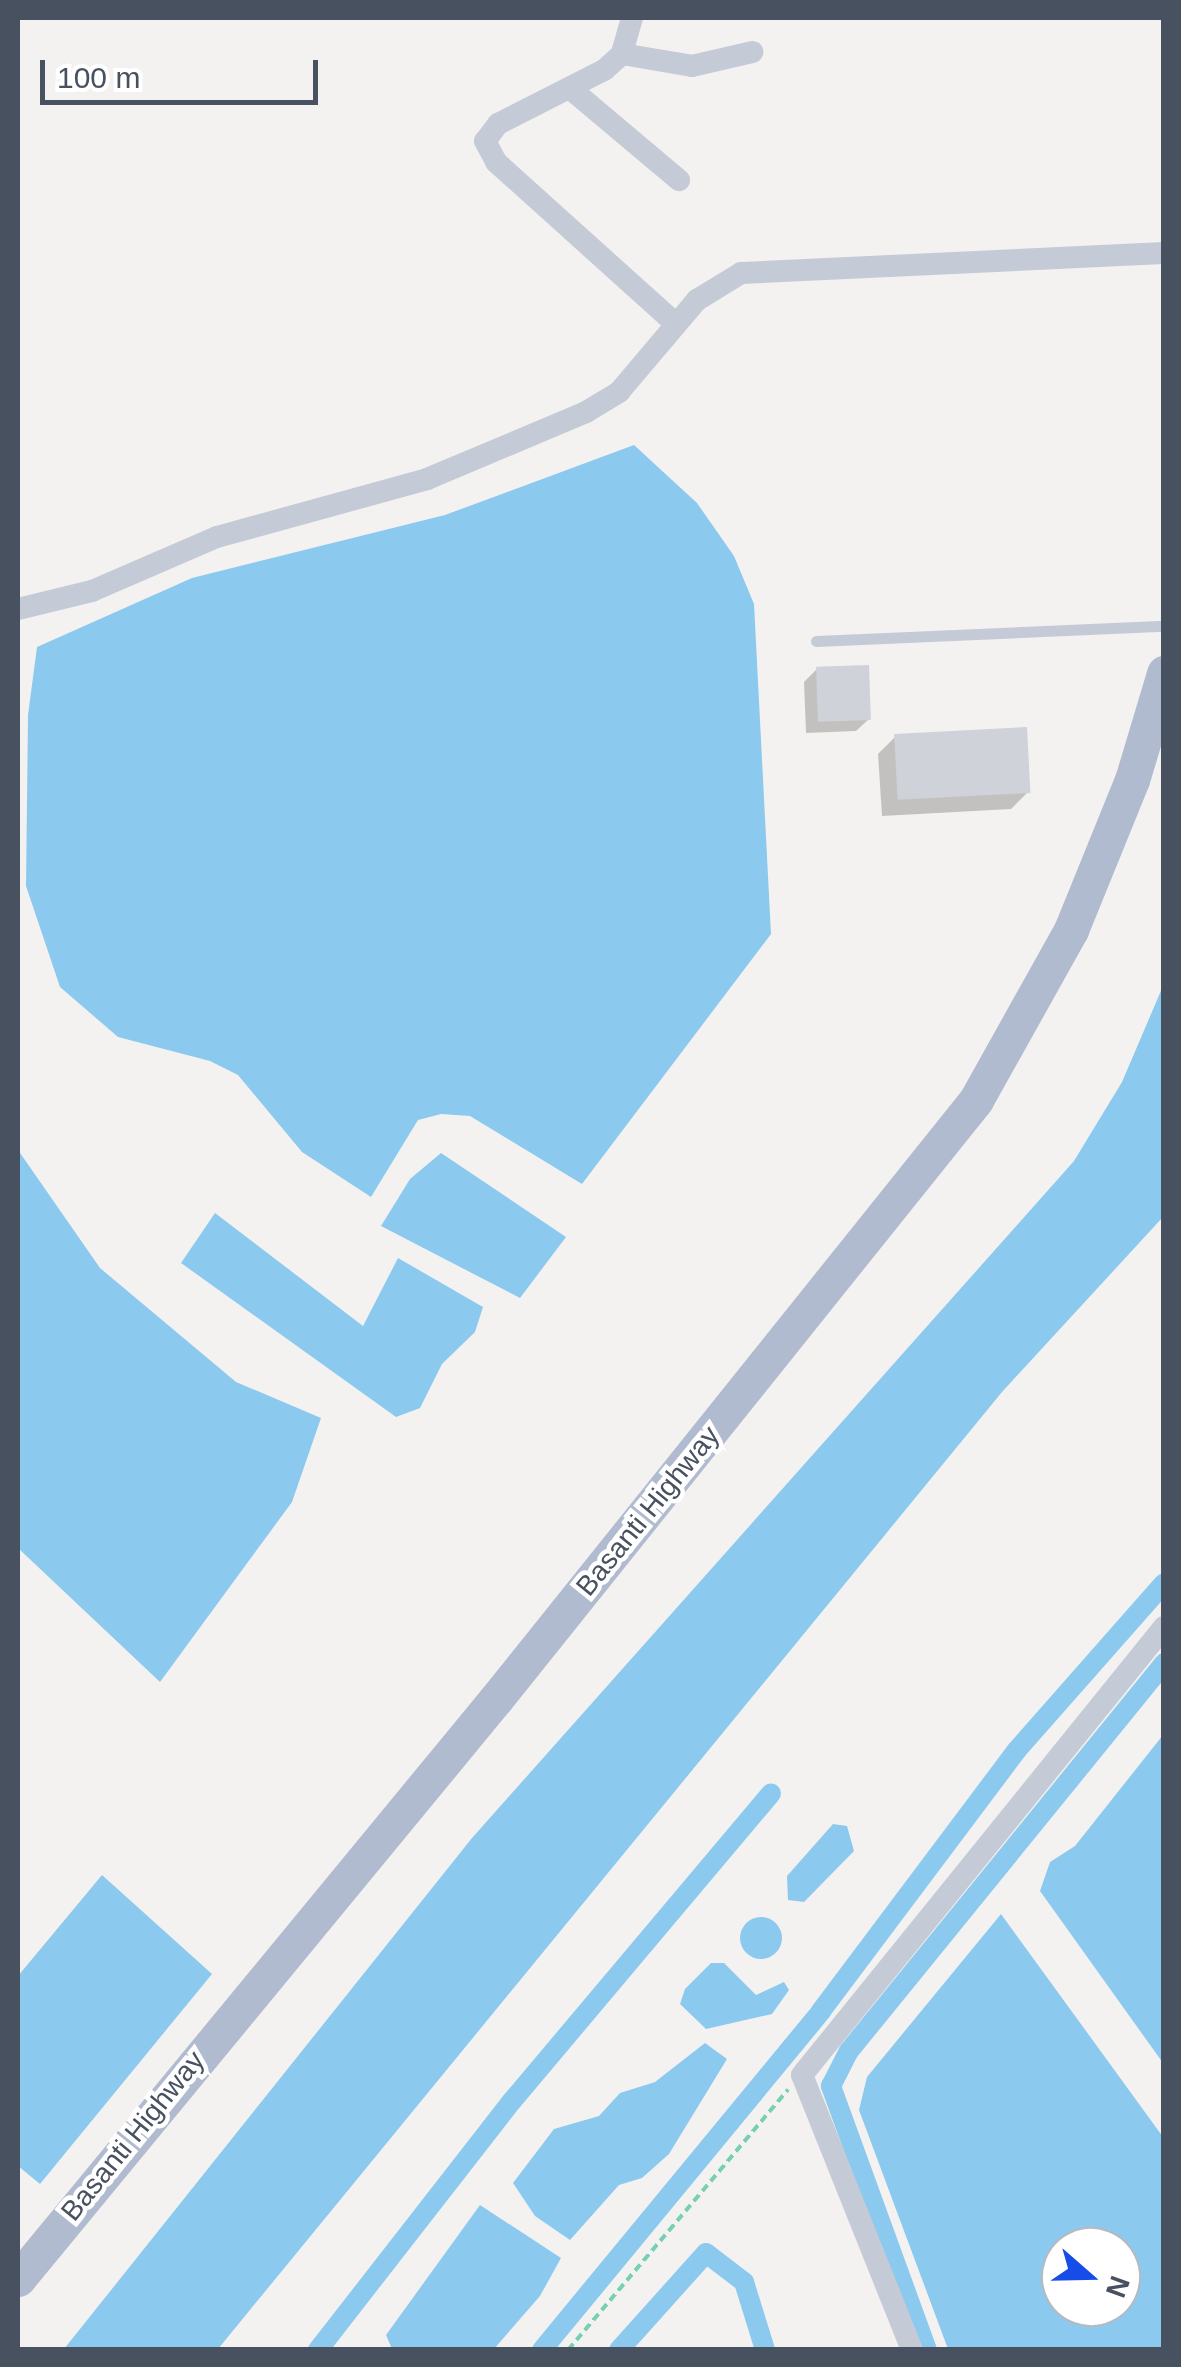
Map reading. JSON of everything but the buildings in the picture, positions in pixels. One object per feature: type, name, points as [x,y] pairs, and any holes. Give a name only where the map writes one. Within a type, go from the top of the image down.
[{"type":"main road","name":"Basanti Highway","points":[[18,2279],[532,1654],[976,1100],[1071,930],[1132,780],[1164,673]]},
{"type":"street","points":[[632,18],[622,54],[572,90],[498,124],[485,140],[489,152],[675,323]]},
{"type":"street","points":[[622,54],[692,66],[752,52]]},
{"type":"street","points":[[572,90],[679,180]]},
{"type":"street","points":[[18,610],[92,592],[217,537],[485,457],[602,404],[716,284],[765,268],[1164,253]]},
{"type":"street","points":[[912,2350],[802,2074],[1164,1627]]},
{"type":"lane","points":[[816,640],[1164,626]]},
{"type":"path","points":[[568,2350],[802,2074]]},
{"type":"water","points":[[634,445],[697,503],[734,556],[754,604],[771,934],[582,1184],[470,1116],[441,1114],[418,1120],[371,1197],[302,1152],[238,1075],[210,1061],[118,1037],[60,987],[26,886],[28,715],[37,647],[192,578],[445,515]]},
{"type":"water","points":[[1163,986],[1163,1217],[1002,1392],[218,2349],[64,2349],[472,1838],[1074,1161],[1122,1082]]},
{"type":"water","points":[[18,1150],[100,1268],[236,1382],[321,1418],[292,1502],[160,1682],[18,1548]]},
{"type":"water","points":[[441,1153],[566,1237],[520,1298],[381,1226],[410,1179]]},
{"type":"water","points":[[215,1213],[363,1326],[398,1258],[483,1307],[475,1332],[442,1364],[420,1408],[396,1417],[181,1263]]},
{"type":"water","points":[[1163,1735],[1163,2063],[1040,1891],[1050,1862],[1075,1846]]},
{"type":"water","points":[[833,1824],[847,1826],[854,1851],[804,1902],[788,1900],[787,1876]]},
{"type":"water","points":[[102,1875],[212,1974],[40,2184],[18,2166],[18,1976]]},
{"type":"water","points":[[1001,1914],[1163,2137],[1163,2349],[948,2349],[859,2110],[867,2077]]},
{"type":"water","points":[[761,1917],[776,1923],[782,1938],[776,1953],[761,1959],[746,1953],[740,1938],[746,1923]]},
{"type":"water","points":[[711,1963],[724,1963],[756,1995],[784,1982],[789,1990],[772,2014],[706,2029],[680,2004],[685,1989]]},
{"type":"water","points":[[705,2043],[727,2059],[669,2154],[642,2178],[619,2185],[570,2240],[535,2216],[513,2183],[554,2129],[599,2116],[620,2093],[655,2082]]},
{"type":"water","points":[[480,2205],[561,2258],[540,2296],[494,2349],[392,2349],[386,2335]]},
{"type":"waterway","points":[[542,2350],[821,2011],[1017,1750],[1164,1583]]},
{"type":"waterway","points":[[927,2350],[831,2086],[849,2051],[1164,1663]]},
{"type":"waterway","points":[[318,2350],[512,2101],[771,1793]]},
{"type":"waterway","points":[[619,2350],[706,2253],[744,2282],[765,2350]]}]
